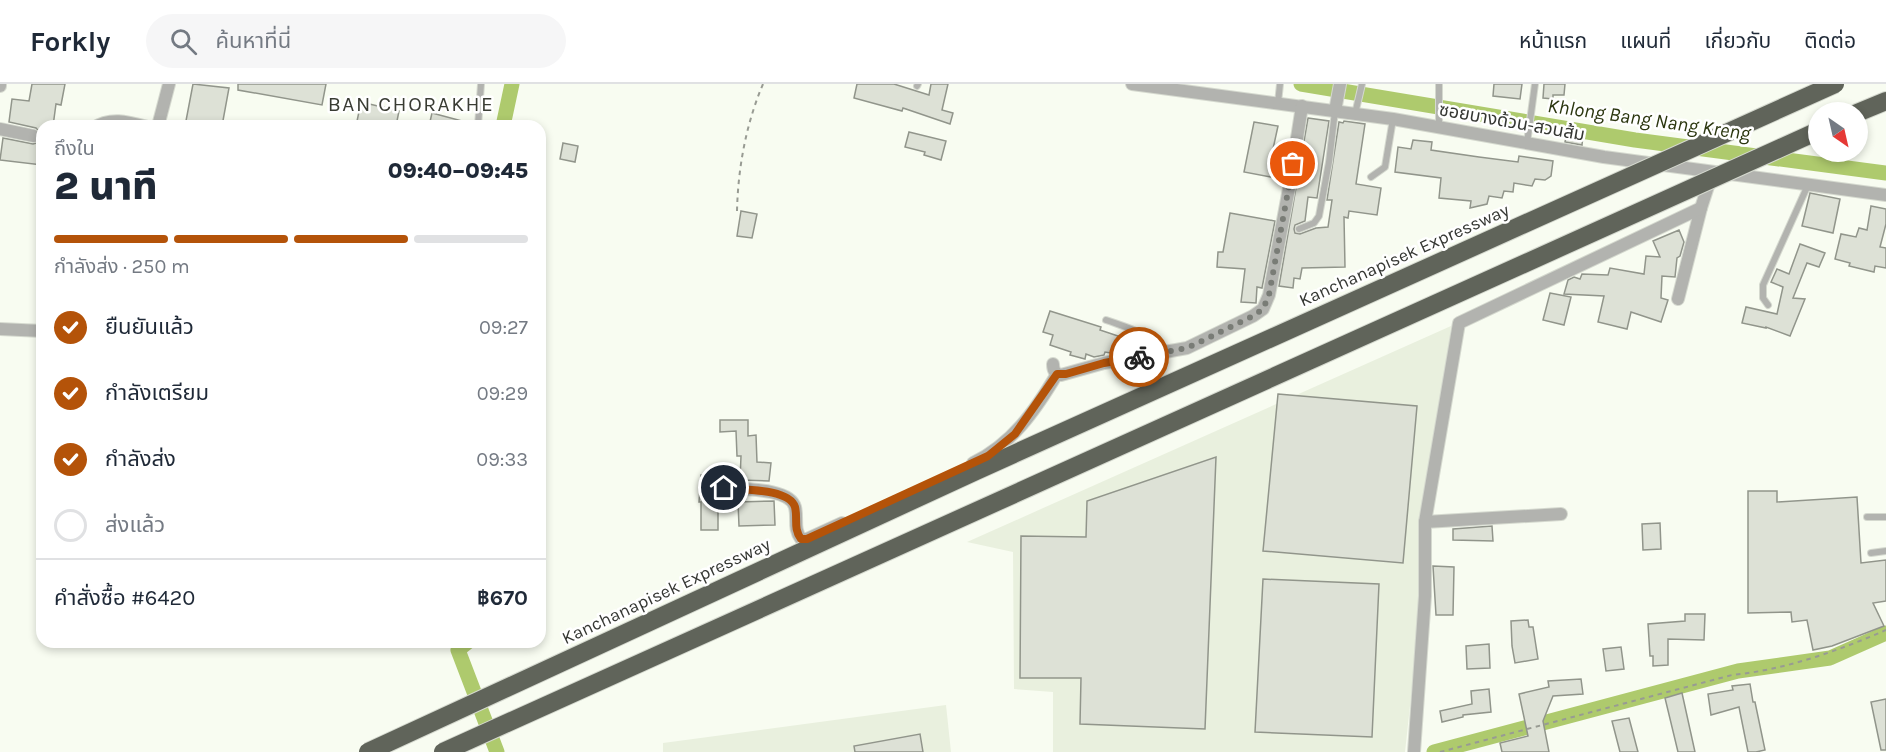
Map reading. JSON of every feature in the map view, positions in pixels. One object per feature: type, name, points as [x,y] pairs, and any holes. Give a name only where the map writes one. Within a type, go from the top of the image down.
[{"type":"highway","name":"Kanchanapisek Expressway","points":[[368,752],[976,471],[1835,84]]},
{"type":"highway","points":[[1868,108],[1886,100]]},
{"type":"highway","points":[[443,752],[1808,136]]},
{"type":"street","points":[[159,120],[169,84]]},
{"type":"street","name":"ซอยบางด้วน-สวนส้ม","points":[[1132,84],[1279,98],[1302,106],[1335,111],[1356,108],[1393,119],[1440,123],[1528,139],[1605,157],[1886,195]]},
{"type":"street","points":[[1335,111],[1339,89]]},
{"type":"street","points":[[724,488],[780,493],[790,498],[795,506],[796,532],[801,539],[807,539],[988,456],[1015,434],[1055,369],[1066,374],[1104,363],[1187,348],[1263,309],[1269,295],[1302,106]]},
{"type":"street","points":[[0,129],[33,136]]},
{"type":"street","points":[[1678,299],[1701,208],[1713,173]]},
{"type":"street","points":[[1414,752],[1425,596],[1425,522],[1459,323],[1701,208]]},
{"type":"street","points":[[0,328],[36,331]]},
{"type":"street","points":[[1425,522],[1561,514]]},
{"type":"lane","points":[[478,120],[481,84]]},
{"type":"lane","points":[[1279,98],[1280,84]]},
{"type":"lane","points":[[1439,84],[1440,123]]},
{"type":"lane","points":[[1528,139],[1535,84]]},
{"type":"lane","points":[[1356,108],[1362,86]]},
{"type":"lane","points":[[1299,229],[1314,223],[1319,216],[1335,111]]},
{"type":"lane","points":[[102,120],[119,117],[132,120]]},
{"type":"lane","points":[[1371,177],[1385,167],[1393,119]]},
{"type":"lane","points":[[1768,305],[1763,298],[1763,285],[1808,185]]},
{"type":"lane","points":[[1106,320],[1137,330],[1166,352]]},
{"type":"lane","points":[[1867,517],[1886,517]]},
{"type":"lane","points":[[1871,553],[1886,551]]},
{"type":"path","points":[[737,211],[738,184],[753,106],[763,84]]},
{"type":"path","points":[[1440,752],[1732,675],[1785,665],[1827,653],[1886,630]]},
{"type":"shaded area","points":[[1451,326],[1405,752],[1053,752],[1053,692],[1014,689],[1013,552],[967,542]]},
{"type":"shaded area","points":[[946,705],[951,752],[663,752],[663,743]]},
{"type":"building","points":[[32,84],[65,84],[61,105],[56,104],[54,120],[36,120],[36,128],[9,122],[12,99],[29,101]]},
{"type":"building","points":[[193,84],[229,88],[223,120],[186,120]]},
{"type":"building","points":[[238,84],[326,84],[322,105],[238,90]]},
{"type":"building","points":[[857,84],[894,84],[929,95],[931,84],[948,84],[942,110],[953,113],[950,124],[903,108],[902,111],[854,98]]},
{"type":"building","points":[[1494,84],[1522,84],[1520,99],[1493,96]]},
{"type":"building","points":[[1544,84],[1565,84],[1564,95],[1553,95],[1553,99],[1543,98]]},
{"type":"building","points":[[361,102],[399,111],[397,120],[357,120]]},
{"type":"building","points":[[432,113],[458,120],[430,120]]},
{"type":"building","points":[[1308,118],[1329,121],[1317,198],[1308,197],[1305,221],[1295,225],[1295,233],[1300,234],[1316,228],[1328,227],[1332,200],[1327,200],[1339,122],[1365,124],[1356,184],[1381,188],[1377,215],[1349,211],[1348,218],[1344,217],[1345,267],[1302,268],[1300,279],[1294,278],[1293,288],[1279,286]]},
{"type":"building","points":[[1254,122],[1278,126],[1271,158],[1285,160],[1282,179],[1244,172]]},
{"type":"building","points":[[909,132],[946,141],[941,160],[924,155],[925,152],[905,147]]},
{"type":"building","points":[[1567,133],[1583,135],[1582,145],[1565,142]]},
{"type":"building","points":[[3,138],[36,143],[36,164],[0,160]]},
{"type":"building","points":[[1413,140],[1432,142],[1431,150],[1518,162],[1519,156],[1553,161],[1551,176],[1545,180],[1535,179],[1532,186],[1514,183],[1513,192],[1504,191],[1502,198],[1489,196],[1487,204],[1470,208],[1471,201],[1439,198],[1441,178],[1395,172],[1398,147],[1411,149]]},
{"type":"building","points":[[563,143],[578,146],[575,162],[560,159]]},
{"type":"building","points":[[1810,193],[1840,199],[1833,233],[1802,226]]},
{"type":"building","points":[[1871,206],[1886,209],[1886,224],[1880,247],[1886,248],[1886,268],[1875,266],[1874,272],[1849,266],[1850,263],[1835,259],[1841,234],[1856,237],[1859,228],[1867,230]]},
{"type":"building","points":[[741,211],[757,214],[752,238],[737,236]]},
{"type":"building","points":[[1230,213],[1275,221],[1262,288],[1257,287],[1256,303],[1241,302],[1245,269],[1217,267],[1218,252],[1223,252]]},
{"type":"building","points":[[1679,230],[1684,242],[1680,256],[1677,258],[1675,277],[1662,276],[1661,298],[1668,300],[1661,322],[1631,312],[1627,329],[1598,322],[1604,296],[1564,294],[1568,280],[1574,277],[1580,279],[1582,274],[1608,275],[1610,268],[1644,274],[1646,256],[1660,257],[1653,241]]},
{"type":"building","points":[[1800,244],[1825,253],[1819,267],[1807,263],[1793,298],[1805,299],[1790,336],[1766,327],[1742,323],[1746,307],[1777,314],[1783,287],[1771,282],[1777,269],[1789,274]]},
{"type":"building","points":[[1550,293],[1571,297],[1564,325],[1543,320]]},
{"type":"building","points":[[1050,311],[1101,327],[1100,330],[1130,340],[1126,351],[1105,352],[1104,355],[1094,357],[1086,354],[1085,359],[1070,355],[1071,352],[1050,345],[1053,335],[1043,332]]},
{"type":"building","points":[[1278,394],[1417,406],[1403,563],[1263,551]]},
{"type":"building","points":[[720,420],[748,420],[748,436],[756,435],[757,462],[771,463],[769,481],[740,480],[741,456],[737,456],[736,431],[720,432]]},
{"type":"building","points":[[1216,457],[1205,729],[1080,724],[1081,678],[1020,678],[1021,536],[1086,537],[1087,501]]},
{"type":"building","points":[[701,475],[718,475],[716,488],[718,530],[701,530],[701,502],[699,502]]},
{"type":"building","points":[[1748,491],[1777,491],[1777,502],[1857,497],[1861,563],[1886,560],[1886,601],[1873,603],[1884,626],[1832,646],[1813,650],[1807,620],[1792,622],[1791,612],[1748,613]]},
{"type":"building","points":[[774,501],[775,525],[739,526],[738,502]]},
{"type":"building","points":[[1660,523],[1661,549],[1643,550],[1642,524]]},
{"type":"building","points":[[1492,526],[1493,541],[1453,540],[1453,529]]},
{"type":"building","points":[[1433,566],[1454,567],[1453,615],[1436,615]]},
{"type":"building","points":[[1263,579],[1379,584],[1372,737],[1255,732]]},
{"type":"building","points":[[1685,614],[1705,614],[1704,640],[1668,639],[1668,665],[1653,666],[1648,624],[1685,621]]},
{"type":"building","points":[[1528,620],[1529,627],[1533,627],[1538,659],[1515,663],[1511,621]]},
{"type":"building","points":[[1489,644],[1490,668],[1467,669],[1466,646]]},
{"type":"building","points":[[1621,647],[1624,669],[1606,671],[1603,649]]},
{"type":"building","points":[[1581,679],[1583,694],[1553,696],[1543,721],[1549,752],[1502,752],[1500,743],[1528,736],[1519,694],[1549,687],[1548,681]]},
{"type":"building","points":[[1750,684],[1765,750],[1756,752],[1748,752],[1739,707],[1711,715],[1708,694],[1733,690],[1732,686]]},
{"type":"building","points":[[1489,689],[1491,712],[1463,715],[1463,717],[1442,722],[1440,711],[1472,704],[1471,691]]},
{"type":"building","points":[[1682,693],[1695,752],[1678,752],[1665,698]]},
{"type":"building","points":[[1886,699],[1886,750],[1881,750],[1871,702]]},
{"type":"building","points":[[1629,718],[1638,752],[1620,752],[1612,721]]},
{"type":"building","points":[[920,734],[923,752],[855,752],[854,746]]},
{"type":"waterway","points":[[504,120],[512,84]]},
{"type":"waterway","name":"Khlong Bang Nang Kreng","points":[[1301,84],[1635,140],[1886,173]]},
{"type":"waterway","points":[[1434,752],[1738,671],[1830,658],[1886,633]]},
{"type":"waterway","points":[[460,648],[458,650],[497,752]]},
{"type":"way so far","points":[[1139,357],[1187,348],[1263,309],[1269,295],[1293,164]]},
{"type":"district","name":"BAN CHORAKHE","points":[[411,104]]},
{"type":"route","points":[[724,488],[780,493],[790,498],[795,506],[796,532],[801,539],[807,539],[988,456],[1015,434],[1057,374],[1066,374],[1104,363],[1139,357]]}]
